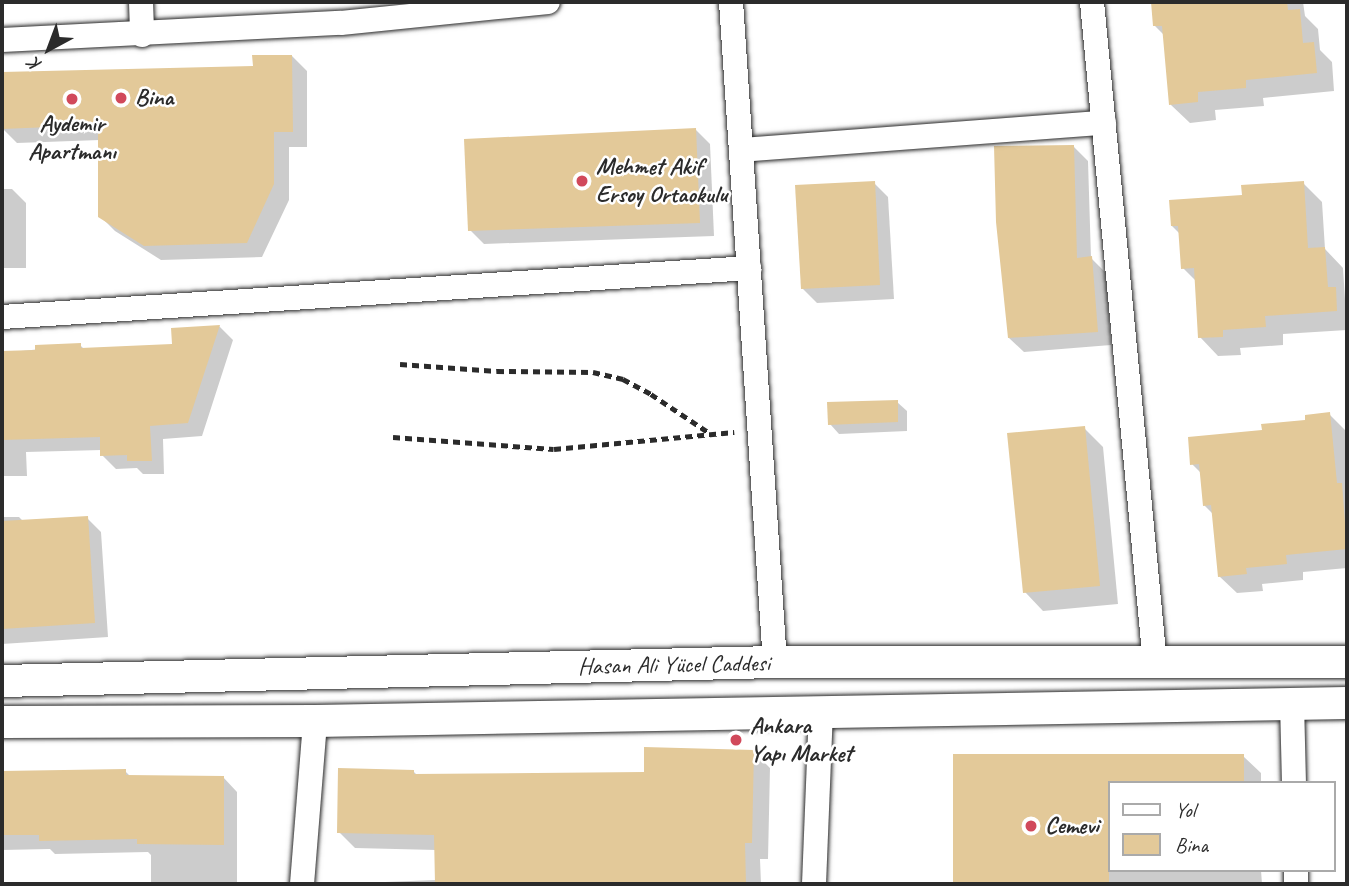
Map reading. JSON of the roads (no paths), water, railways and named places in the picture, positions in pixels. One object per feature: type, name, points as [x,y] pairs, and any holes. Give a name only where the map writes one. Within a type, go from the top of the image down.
[{"type":"street","points":[[141,2],[142,35]]},
{"type":"street","points":[[2,40],[341,23],[548,2]]},
{"type":"street","points":[[731,2],[775,662]]},
{"type":"street","points":[[1092,2],[1155,663]]},
{"type":"street","points":[[741,150],[1104,122]]},
{"type":"street","points":[[2,317],[749,268]]},
{"type":"street","name":"Hasan Ali Yücel Caddesi","points":[[2,681],[775,662],[1347,663]]},
{"type":"street","points":[[1292,702],[1294,781]]},
{"type":"street","points":[[2,722],[315,720],[1347,703]]},
{"type":"street","points":[[814,884],[821,711]]},
{"type":"street","points":[[302,884],[315,720]]},
{"type":"place","name":"Bina","points":[[121,98]]},
{"type":"place","name":"Aydemir Apartmanı","points":[[72,99]]},
{"type":"place","name":"Mehmet Akif Ersoy Ortaokulu","points":[[582,181]]},
{"type":"place","name":"Ankara Yapı Market","points":[[736,740]]},
{"type":"place","name":"Cemevi","points":[[1031,826]]}]
